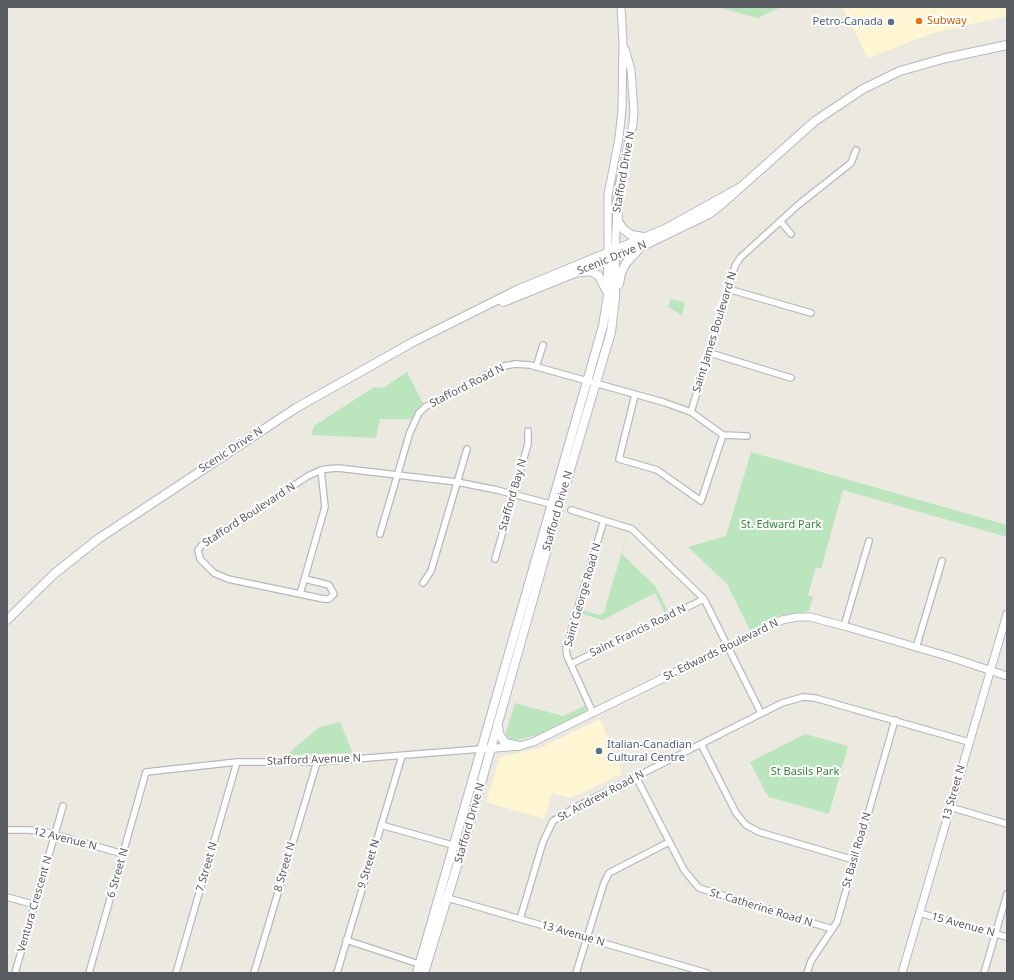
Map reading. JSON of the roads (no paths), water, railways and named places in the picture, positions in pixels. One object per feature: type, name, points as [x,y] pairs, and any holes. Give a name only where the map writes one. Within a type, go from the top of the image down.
[{"type":"main road","name":"Scenic Drive N","points":[[7,620],[54,574],[92,544],[213,462],[296,408],[345,379],[413,342],[476,312],[517,290],[612,255],[709,214],[815,121],[863,89],[887,79],[900,71],[946,58],[955,58],[1007,45]]},
{"type":"main road","points":[[617,202],[618,220],[623,229],[635,236],[649,240]]},
{"type":"main road","points":[[612,297],[626,263],[649,240]]},
{"type":"main road","name":"Scenic Drive N","points":[[476,312],[576,273],[612,255]]},
{"type":"main road","name":"Stafford Drive N","points":[[417,973],[423,968],[443,897],[454,846],[481,749],[610,332],[612,255]]},
{"type":"main road","points":[[576,273],[586,270],[597,275],[603,281],[612,297]]},
{"type":"main road","name":"Stafford Drive N","points":[[443,897],[463,848],[498,723],[586,382],[612,297]]},
{"type":"main road","points":[[498,723],[501,739],[505,743],[519,746]]},
{"type":"street","name":"Stafford Drive N","points":[[612,255],[608,195],[622,118],[623,41],[621,7]]},
{"type":"street","name":"Stafford Drive N","points":[[612,255],[617,202],[634,112],[631,70],[623,41]]},
{"type":"street","name":"Saint James Boulevard N","points":[[691,412],[728,289],[740,258],[780,221],[850,163],[856,150]]},
{"type":"street","points":[[780,221],[791,234]]},
{"type":"street","points":[[728,289],[811,313]]},
{"type":"street","points":[[536,367],[543,345]]},
{"type":"street","points":[[710,353],[791,378]]},
{"type":"street","name":"Stafford Road N","points":[[397,475],[412,425],[425,407],[497,368],[515,364],[536,367],[586,382],[595,383]]},
{"type":"street","points":[[595,383],[691,412],[723,435],[747,436]]},
{"type":"street","points":[[635,395],[619,459],[657,470],[701,501],[723,435]]},
{"type":"street","name":"Stafford Bay N","points":[[495,559],[528,444],[528,430]]},
{"type":"street","points":[[423,583],[431,571],[467,450]]},
{"type":"street","name":"Stafford Boulevard N","points":[[305,579],[329,585],[334,594],[329,599],[324,599],[221,577],[209,569],[200,560],[198,550],[308,476],[321,470],[338,468],[457,482],[514,494],[555,506]]},
{"type":"street","points":[[300,594],[325,507],[321,470]]},
{"type":"street","points":[[380,534],[397,475]]},
{"type":"street","points":[[571,510],[632,529],[704,599],[729,646],[761,713]]},
{"type":"street","name":"Saint George Road N","points":[[592,713],[571,664],[566,648],[604,520]]},
{"type":"street","points":[[844,626],[869,541]]},
{"type":"street","points":[[916,648],[942,561]]},
{"type":"street","name":"Saint Francis Road N","points":[[571,664],[704,599]]},
{"type":"street","name":"13 Street N","points":[[902,973],[969,742],[992,671],[1007,614]]},
{"type":"street","name":"St. Edwards Boulevard N","points":[[481,749],[519,746],[533,742],[782,620],[810,617],[1007,676]]},
{"type":"street","name":"St. Andrew Road N","points":[[520,919],[543,842],[553,821],[576,807],[761,713],[792,700],[803,697],[815,698],[969,742]]},
{"type":"street","name":"St Basil Road N","points":[[807,973],[811,961],[838,917],[895,720]]},
{"type":"street","points":[[701,744],[736,813],[746,825],[759,832],[854,860]]},
{"type":"street","name":"Stafford Avenue N","points":[[146,772],[237,762],[317,762],[481,749]]},
{"type":"street","name":"9 Street N","points":[[337,973],[402,756]]},
{"type":"street","name":"7 Street N","points":[[176,973],[237,762]]},
{"type":"street","name":"8 Street N","points":[[254,973],[317,762]]},
{"type":"street","name":"6 Street N","points":[[89,973],[146,772]]},
{"type":"street","name":"St. Catherine Road N","points":[[636,777],[669,842],[690,879],[702,890],[832,929]]},
{"type":"street","name":"Ventura Crescent N","points":[[15,973],[63,806]]},
{"type":"street","points":[[950,807],[1007,824]]},
{"type":"street","points":[[381,825],[463,848]]},
{"type":"street","name":"12 Avenue N","points":[[7,830],[38,830],[123,854]]},
{"type":"street","points":[[576,973],[604,883],[609,873],[669,842]]},
{"type":"street","points":[[984,973],[1007,894]]},
{"type":"street","points":[[7,897],[35,905]]},
{"type":"street","name":"13 Avenue N","points":[[443,897],[707,973]]},
{"type":"street","name":"15 Avenue N","points":[[919,913],[1007,937]]},
{"type":"street","points":[[346,940],[423,968]]},
{"type":"place","name":"Subway","points":[[919,21]]},
{"type":"place","name":"Petro-Canada","points":[[891,22]]},
{"type":"place","name":"Italian-Canadian Cultural Centre","points":[[599,751]]},
{"type":"park label","name":"St. Edward Park","points":[[781,525]]},
{"type":"park label","name":"St Basils Park","points":[[805,772]]}]
